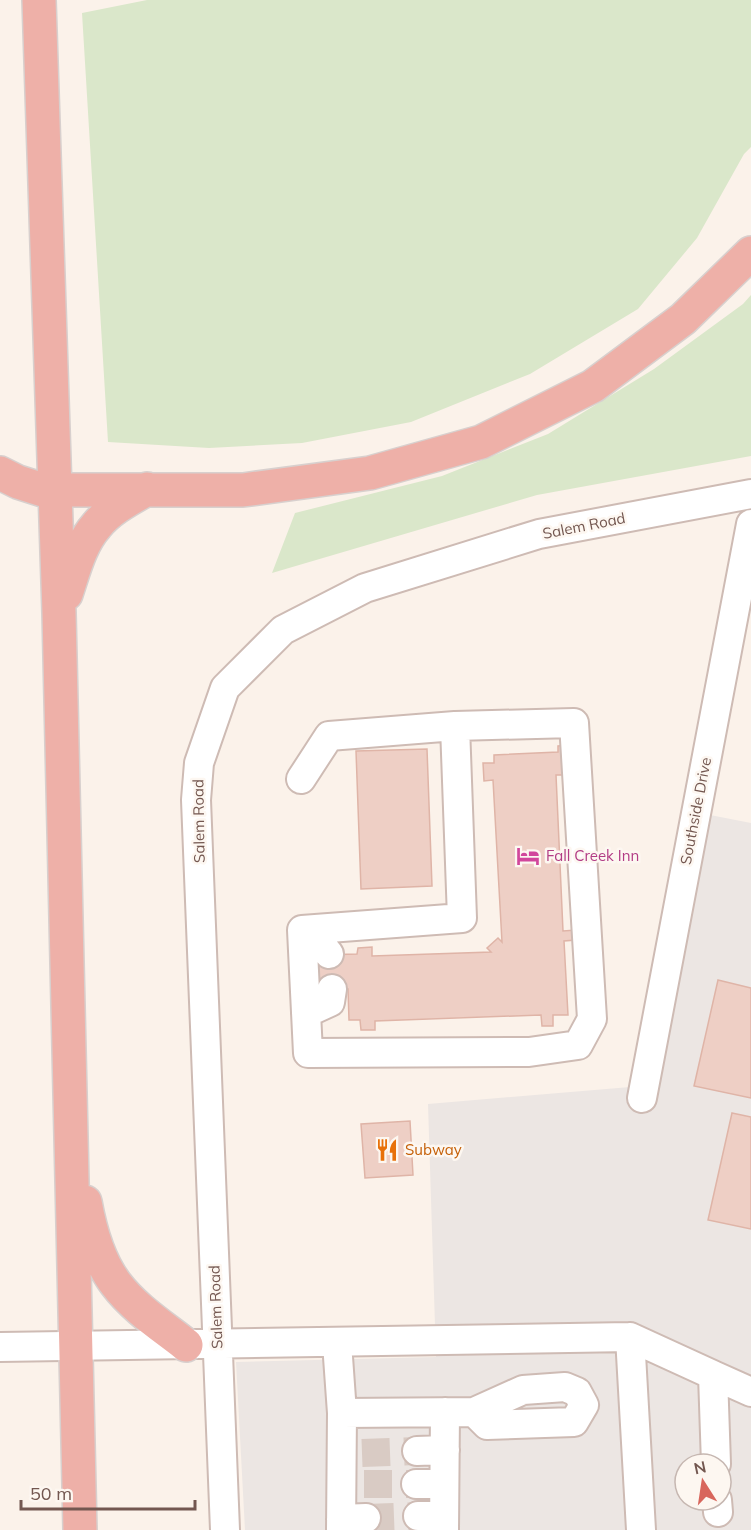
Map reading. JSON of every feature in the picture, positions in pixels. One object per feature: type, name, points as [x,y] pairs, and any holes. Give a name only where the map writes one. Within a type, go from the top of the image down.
[{"type":"highway","points":[[39,0],[59,613],[78,1520]]},
{"type":"highway","points":[[3,478],[31,487],[54,490],[243,490],[359,474],[481,442],[593,386],[683,320],[751,253]]},
{"type":"highway","points":[[3,478],[30,465],[53,441]]},
{"type":"highway","points":[[59,613],[82,548],[97,524],[120,505],[147,489]]},
{"type":"highway","points":[[70,1122],[87,1214],[97,1249],[110,1275],[138,1308],[202,1345]]},
{"type":"street","name":"Salem Road","points":[[225,1530],[202,1345],[196,800],[198,763],[225,688],[283,630],[365,588],[538,534],[751,494]]},
{"type":"street","name":"Southside Drive","points":[[642,1098],[751,524]]},
{"type":"street","points":[[302,779],[329,736],[456,726],[574,723],[592,1019],[578,1045],[529,1052],[309,1053],[302,930],[462,918],[456,726]]},
{"type":"street","points":[[303,942],[321,944],[329,954]]},
{"type":"street","points":[[306,1013],[330,1002],[332,990]]},
{"type":"street","points":[[0,1347],[630,1337],[751,1392]]},
{"type":"street","points":[[630,1337],[641,1530]]},
{"type":"street","points":[[337,1343],[342,1413],[352,1453],[353,1484],[349,1522]]},
{"type":"street","points":[[713,1375],[716,1452]]},
{"type":"street","points":[[435,1521],[444,1484],[445,1412]]},
{"type":"street","points":[[342,1413],[474,1412]]},
{"type":"street","points":[[417,1451],[445,1450]]},
{"type":"street","points":[[416,1484],[444,1484]]},
{"type":"shaded area","points":[[710,815],[751,823],[751,1530],[245,1530],[236,1362],[436,1357],[428,1104],[654,1085]]},
{"type":"green space","points":[[147,0],[751,0],[751,147],[744,154],[697,238],[638,309],[530,374],[411,422],[302,443],[209,448],[108,442],[82,13]]},
{"type":"green space","points":[[751,295],[751,456],[537,495],[272,573],[295,513],[442,476],[548,434],[654,369],[743,304]]},
{"type":"building","name":"Fall Creek Inn","points":[[571,745],[572,775],[556,775],[563,931],[576,930],[576,940],[564,941],[568,1015],[553,1015],[553,1026],[542,1026],[541,1015],[375,1021],[375,1030],[361,1030],[360,1020],[349,1020],[348,989],[319,990],[318,955],[357,954],[358,948],[372,947],[372,956],[491,952],[487,948],[498,938],[502,942],[493,780],[484,781],[483,763],[494,763],[494,755],[558,752],[558,746]]},
{"type":"building","points":[[427,749],[432,886],[361,889],[356,751]]},
{"type":"building","points":[[718,980],[751,988],[751,1098],[694,1086]]},
{"type":"building","points":[[732,1113],[751,1117],[751,1229],[708,1220]]},
{"type":"building","name":"Subway","points":[[410,1121],[413,1175],[365,1178],[361,1124]]},
{"type":"tunnel","points":[[362,1453],[417,1451]]},
{"type":"tunnel","points":[[364,1484],[416,1484]]},
{"type":"tunnel","points":[[366,1518],[418,1516]]},
{"type":"place","name":"Fall Creek Inn","points":[[528,856]]},
{"type":"place","name":"Subway","points":[[387,1150]]}]
